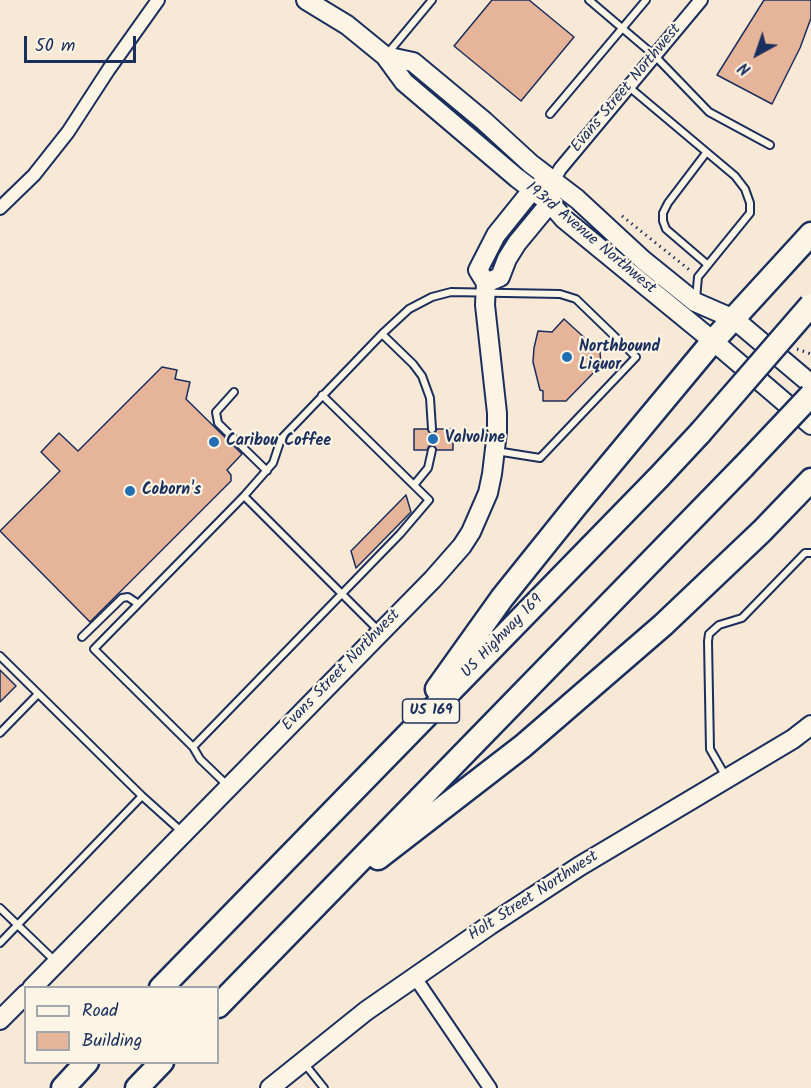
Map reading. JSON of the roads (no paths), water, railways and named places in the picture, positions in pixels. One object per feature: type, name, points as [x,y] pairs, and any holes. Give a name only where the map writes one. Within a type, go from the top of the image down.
[{"type":"highway","points":[[392,750],[502,598],[713,341],[811,234]]},
{"type":"highway","name":"US Highway 169","points":[[162,986],[659,477],[811,305]]},
{"type":"highway","name":"US 169","points":[[219,1005],[811,395]]},
{"type":"highway","points":[[313,908],[524,746],[663,626],[762,531],[811,480]]},
{"type":"highway","points":[[63,1088],[85,1064]]},
{"type":"highway","points":[[137,1088],[160,1064]]},
{"type":"street","points":[[0,208],[57,147],[108,69],[158,0]]},
{"type":"street","name":"193rd Avenue Northwest","points":[[306,0],[347,25],[386,56],[404,82],[806,421]]},
{"type":"street","name":"Evans Street Northwest","points":[[485,288],[500,277],[517,243],[550,203],[554,180],[560,169],[701,0]]},
{"type":"street","name":"193rd Avenue Northwest","points":[[386,56],[413,62],[531,164],[554,180],[643,260],[695,302],[734,319],[811,384]]},
{"type":"street","name":"Evans Street Northwest","points":[[33,986],[433,579],[462,546],[471,532],[488,493],[495,451],[497,413],[485,288],[478,270],[496,235],[533,189],[554,180]]},
{"type":"street","name":"Holt Street Northwest","points":[[270,1088],[302,1060],[414,976],[580,866],[728,779],[793,739],[811,725]]},
{"type":"street","points":[[414,976],[490,1088]]},
{"type":"street","points":[[0,1020],[24,996]]},
{"type":"lane","points":[[386,56],[432,0]]},
{"type":"lane","points":[[589,0],[655,56],[709,112],[770,145]]},
{"type":"lane","points":[[550,114],[646,0]]},
{"type":"lane","points":[[629,87],[735,176],[750,203],[750,213],[698,278],[695,302]]},
{"type":"lane","points":[[706,153],[668,203],[663,213],[663,221],[666,229],[708,265]]},
{"type":"lane","points":[[228,787],[200,759],[193,747],[94,649],[244,496],[273,463],[281,439],[409,309],[432,297],[485,288],[570,295],[576,298],[636,357],[540,458],[495,451]]},
{"type":"lane","points":[[382,334],[413,364],[427,386],[432,429]]},
{"type":"lane","points":[[234,392],[216,412],[218,423],[267,471]]},
{"type":"lane","points":[[193,747],[400,534],[429,500],[322,395]]},
{"type":"lane","points":[[414,485],[428,468],[432,450]]},
{"type":"lane","points":[[244,496],[379,632]]},
{"type":"lane","points":[[728,779],[710,749],[708,641],[710,634],[719,625],[742,618],[805,553],[811,553]]},
{"type":"lane","points":[[82,637],[122,598],[128,597],[137,603]]},
{"type":"lane","points":[[0,656],[142,796],[184,834]]},
{"type":"lane","points":[[0,733],[38,693]]},
{"type":"lane","points":[[0,943],[142,796]]},
{"type":"lane","points":[[0,908],[56,962]]},
{"type":"lane","points":[[302,1060],[324,1088]]},
{"type":"place","name":"Northbound Liquor","points":[[567,357]]},
{"type":"place","name":"Valvoline","points":[[433,439]]},
{"type":"place","name":"Caribou Coffee","points":[[214,442]]},
{"type":"place","name":"Coborn's","points":[[130,491]]}]
